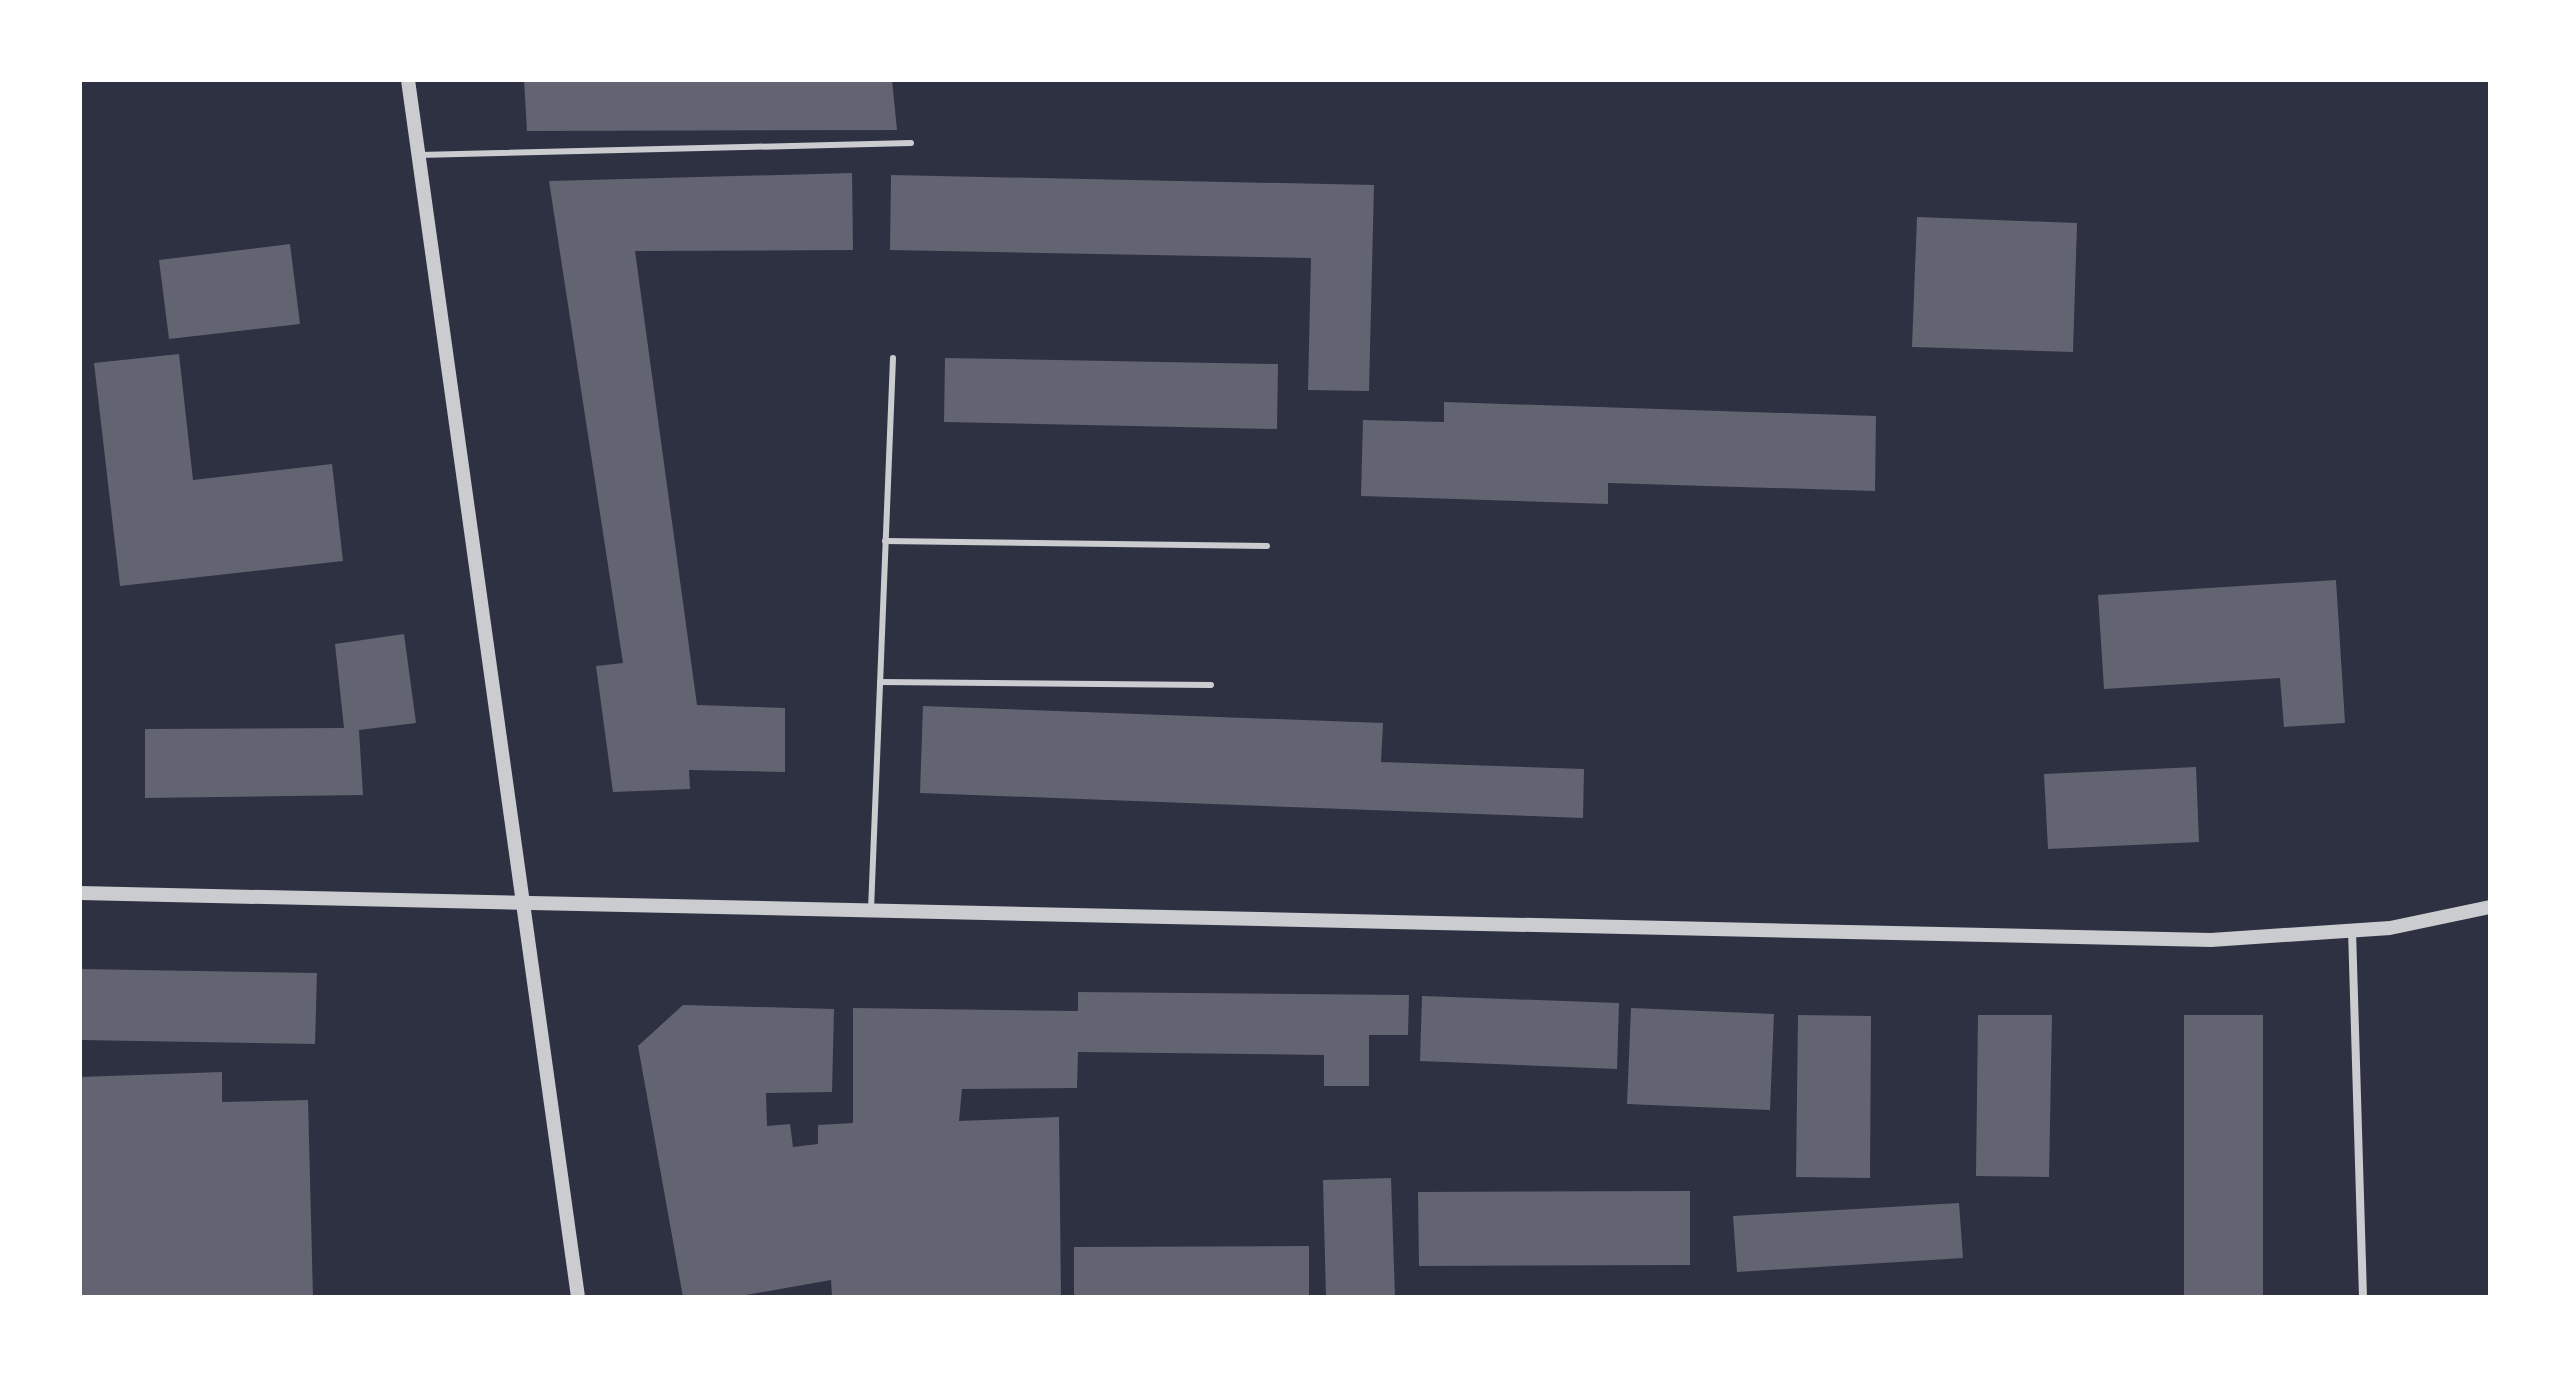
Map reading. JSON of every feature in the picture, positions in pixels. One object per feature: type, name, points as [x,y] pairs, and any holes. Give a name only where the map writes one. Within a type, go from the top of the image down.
[{"type":"street","points":[[408,80],[578,1297]]},
{"type":"street","points":[[80,893],[2195,939],[2390,928],[2490,907]]},
{"type":"street","points":[[2352,930],[2363,1297]]},
{"type":"lane","points":[[419,155],[911,143]]},
{"type":"lane","points":[[871,910],[893,358]]},
{"type":"lane","points":[[885,541],[1267,546]]},
{"type":"lane","points":[[880,682],[1211,685]]},
{"type":"building","points":[[524,80],[892,80],[897,130],[527,131]]},
{"type":"building","points":[[852,173],[853,250],[635,251],[697,705],[785,708],[785,772],[689,770],[690,789],[613,792],[596,666],[623,663],[549,181]]},
{"type":"building","points":[[891,175],[1374,185],[1369,391],[1308,390],[1311,258],[890,250]]},
{"type":"building","points":[[1917,217],[2077,223],[2073,352],[1912,347]]},
{"type":"building","points":[[290,244],[300,324],[169,339],[159,260]]},
{"type":"building","points":[[179,354],[193,480],[332,464],[343,561],[120,586],[94,363]]},
{"type":"building","points":[[945,358],[1278,364],[1277,429],[944,422]]},
{"type":"building","points":[[1444,402],[1876,416],[1875,491],[1608,483],[1608,504],[1361,496],[1363,420],[1444,422]]},
{"type":"building","points":[[2336,580],[2345,723],[2284,727],[2280,678],[2104,689],[2098,595]]},
{"type":"building","points":[[404,634],[416,723],[359,730],[363,795],[145,798],[145,729],[344,728],[335,644]]},
{"type":"building","points":[[923,706],[1383,723],[1381,762],[1584,769],[1583,818],[920,793]]},
{"type":"building","points":[[2196,767],[2199,842],[2048,849],[2044,774]]},
{"type":"building","points":[[80,969],[317,973],[315,1044],[80,1040]]},
{"type":"building","points":[[1078,992],[1409,995],[1408,1035],[1369,1035],[1369,1086],[1324,1086],[1324,1055],[1078,1052],[1077,1088],[962,1089],[959,1121],[1059,1117],[1061,1297],[832,1297],[831,1280],[735,1297],[683,1297],[638,1046],[683,1005],[834,1009],[832,1092],[766,1093],[767,1126],[790,1124],[793,1147],[818,1144],[818,1125],[853,1123],[853,1008],[1078,1011]]},
{"type":"building","points":[[1422,996],[1619,1003],[1617,1069],[1420,1061]]},
{"type":"building","points":[[1631,1008],[1774,1014],[1770,1110],[1627,1104]]},
{"type":"building","points":[[1798,1015],[1871,1016],[1870,1178],[1796,1177]]},
{"type":"building","points":[[1978,1015],[2052,1015],[2049,1177],[1976,1176]]},
{"type":"building","points":[[2184,1015],[2263,1015],[2263,1297],[2184,1297]]},
{"type":"building","points":[[222,1072],[222,1102],[308,1100],[313,1297],[80,1297],[80,1077]]},
{"type":"building","points":[[1391,1178],[1395,1297],[1326,1297],[1323,1180]]},
{"type":"building","points":[[1690,1191],[1690,1265],[1419,1266],[1418,1192]]},
{"type":"building","points":[[1959,1203],[1963,1258],[1737,1272],[1733,1216]]},
{"type":"building","points":[[1309,1246],[1309,1297],[1074,1297],[1074,1247]]}]
